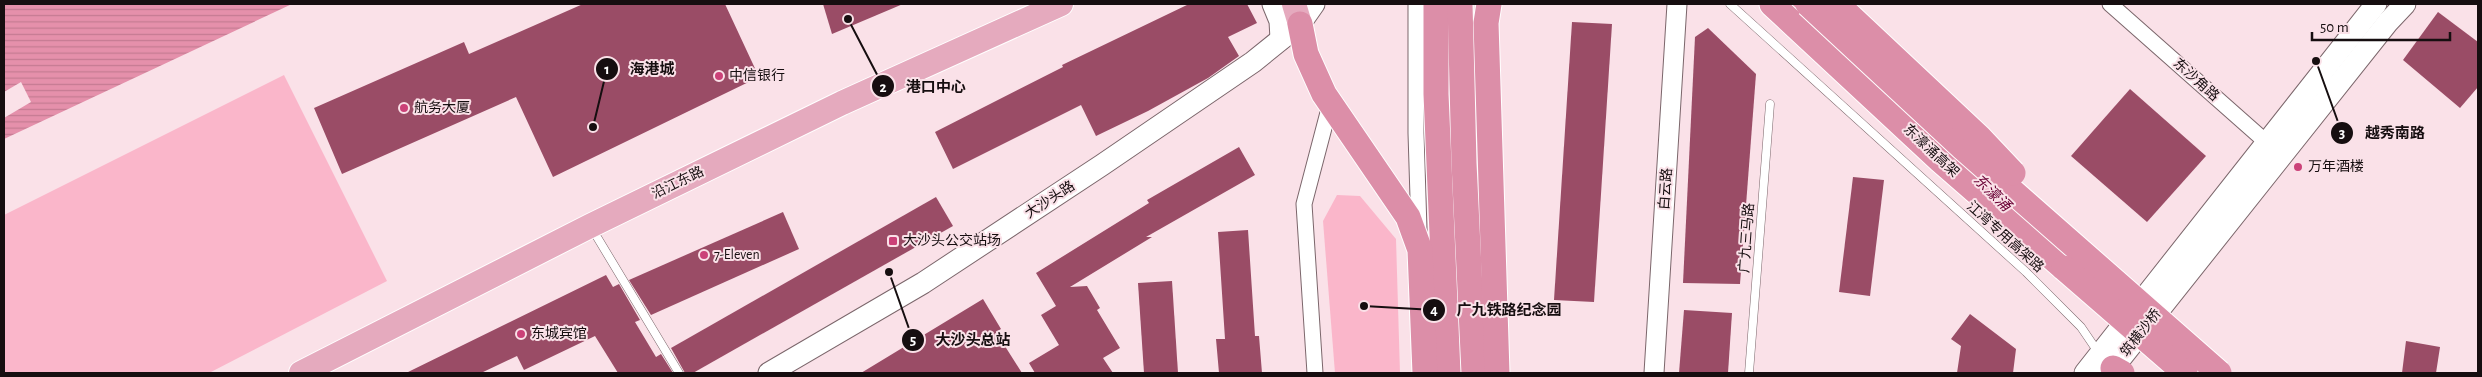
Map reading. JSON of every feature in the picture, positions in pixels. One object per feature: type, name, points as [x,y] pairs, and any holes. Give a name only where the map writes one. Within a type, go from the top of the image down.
[{"type":"highway","points":[[1436,4],[1436,94],[1448,373]]},
{"type":"highway","points":[[1460,4],[1464,163],[1474,373]]},
{"type":"highway","name":"东濠涌高架","points":[[1772,4],[1940,160],[2185,373]]},
{"type":"highway","name":"东濠涌高架","points":[[1808,4],[1962,148],[2155,296],[2219,373]]},
{"type":"highway","points":[[1837,4],[1979,137],[2155,296]]},
{"type":"highway","points":[[1486,7],[1497,373]]},
{"type":"highway","points":[[1292,22],[1330,105],[1408,217],[1420,250],[1425,373]]},
{"type":"main road","name":"沿江东路","points":[[301,373],[590,226],[842,103],[1061,4]]},
{"type":"main road","points":[[1273,4],[1280,21],[1292,22]]},
{"type":"main road","name":"大沙头路","points":[[769,373],[923,283],[1134,144],[1253,62],[1292,22],[1314,4]]},
{"type":"main road","points":[[2275,150],[2376,4]]},
{"type":"main road","points":[[2275,150],[2406,4]]},
{"type":"main road","name":"筑横沙桥","points":[[2085,373],[2111,367],[2155,296],[2275,150]]},
{"type":"street","points":[[1416,4],[1416,133],[1420,250]]},
{"type":"street","name":"白云路","points":[[1654,373],[1678,4]]},
{"type":"street","name":"东沙角路","points":[[2110,4],[2275,150]]},
{"type":"street","points":[[1315,373],[1304,204],[1330,105]]},
{"type":"lane","name":"江湾专用高架路","points":[[1730,4],[2026,272],[2082,327],[2111,367]]},
{"type":"lane","name":"广九三马路","points":[[1749,373],[1770,104]]},
{"type":"lane","points":[[590,226],[679,373]]},
{"type":"shaded area","points":[[4,4],[292,4],[4,139]]},
{"type":"shaded area","points":[[284,75],[387,281],[209,373],[4,373],[4,215]]},
{"type":"shaded area","points":[[1337,195],[1360,196],[1396,239],[1400,373],[1335,373],[1323,221]]},
{"type":"pier","points":[[21,82],[31,102],[4,118],[4,92]]},
{"type":"building","points":[[583,4],[725,4],[759,77],[553,177],[516,97],[342,174],[314,108],[464,42],[469,54]]},
{"type":"building","points":[[823,4],[903,4],[832,34]]},
{"type":"building","points":[[1189,4],[1247,4],[1257,23],[1228,37],[1239,56],[1208,78],[1148,111],[1096,136],[1081,105],[953,169],[935,132],[1063,67],[1062,65]]},
{"type":"building","points":[[2438,12],[2478,42],[2478,87],[2460,108],[2403,60]]},
{"type":"building","points":[[1572,22],[1612,24],[1594,302],[1554,300]]},
{"type":"building","points":[[1708,28],[1756,74],[1740,284],[1683,283],[1695,37]]},
{"type":"building","points":[[2130,89],[2206,156],[2147,222],[2071,156]]},
{"type":"building","points":[[1239,147],[1255,175],[1146,237],[1152,237],[1070,287],[1087,286],[1100,308],[1097,310],[1120,348],[1103,358],[1113,373],[1035,373],[1029,363],[1059,345],[1041,315],[1056,306],[1036,273],[1149,203],[1147,200]]},
{"type":"building","points":[[1853,177],[1884,180],[1870,296],[1839,292]]},
{"type":"building","points":[[936,197],[953,226],[693,373],[685,373],[671,348]]},
{"type":"building","points":[[783,212],[799,249],[651,315],[629,280]]},
{"type":"building","points":[[1248,230],[1255,336],[1259,336],[1262,373],[1219,373],[1216,339],[1225,339],[1218,232]]},
{"type":"building","points":[[606,275],[613,287],[619,284],[640,320],[635,322],[656,357],[661,354],[673,373],[618,373],[595,336],[524,370],[517,356],[481,373],[406,373]]},
{"type":"building","points":[[1172,281],[1178,373],[1144,373],[1138,283]]},
{"type":"building","points":[[983,299],[1001,329],[996,332],[1022,373],[861,373]]},
{"type":"building","points":[[1684,310],[1732,313],[1728,373],[1679,373]]},
{"type":"building","points":[[1970,314],[2016,349],[2013,373],[1957,373],[1961,346],[1951,339]]},
{"type":"building","points":[[2406,341],[2440,347],[2436,373],[2402,373]]},
{"type":"waterway","name":"东濠涌","points":[[1793,4],[1828,37]]},
{"type":"place","name":"港口中心","points":[[848,19]]},
{"type":"place","name":"越秀南路","points":[[2316,61]]},
{"type":"place","name":"中信银行","points":[[719,76]]},
{"type":"place","name":"航务大厦","points":[[404,108]]},
{"type":"place","name":"海港城","points":[[593,127]]},
{"type":"place","name":"万年酒楼","points":[[2298,167]]},
{"type":"place","name":"大沙头公交站场","points":[[893,241]]},
{"type":"place","name":"7-Eleven","points":[[704,255]]},
{"type":"place","name":"大沙头总站","points":[[889,272]]},
{"type":"place","name":"广九铁路纪念园","points":[[1364,306]]},
{"type":"place","name":"东城宾馆","points":[[521,334]]}]
